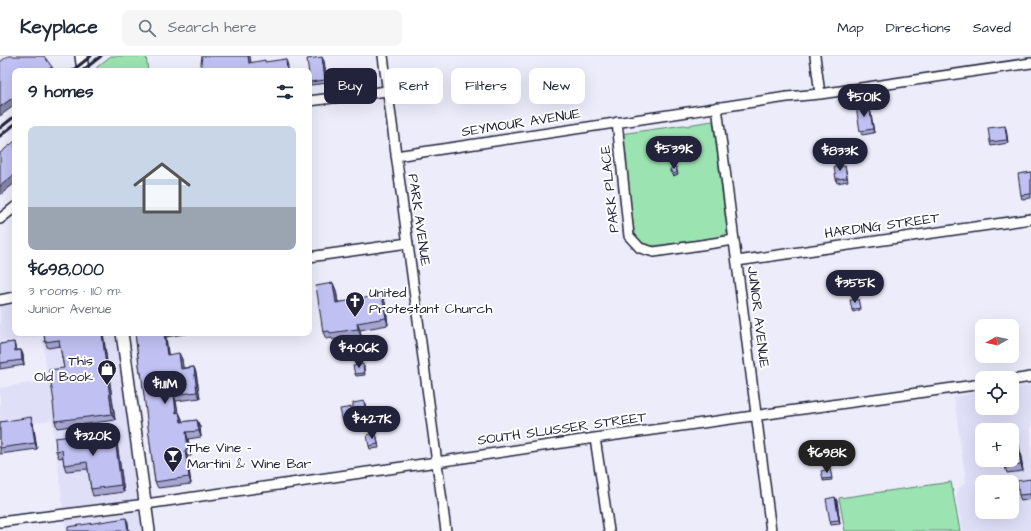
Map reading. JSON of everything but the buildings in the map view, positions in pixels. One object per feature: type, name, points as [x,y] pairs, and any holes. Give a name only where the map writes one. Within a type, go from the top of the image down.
[{"type":"street","points":[[81,56],[83,68]]},
{"type":"street","name":"PARK AVENUE","points":[[383,56],[385,74]]},
{"type":"street","points":[[815,56],[820,94]]},
{"type":"street","name":"SEYMOUR AVENUE","points":[[396,156],[787,97],[820,94],[1031,64]]},
{"type":"street","points":[[312,101],[385,91]]},
{"type":"street","name":"PARK AVENUE","points":[[389,104],[446,531]]},
{"type":"street","name":"JUNIOR AVENUE","points":[[718,107],[771,531]]},
{"type":"street","name":"PARK PLACE","points":[[617,122],[629,236],[640,248],[654,252],[734,240]]},
{"type":"street","points":[[0,219],[12,209]]},
{"type":"street","name":"HARDING STREET","points":[[737,261],[1031,219]]},
{"type":"street","points":[[312,256],[408,243]]},
{"type":"street","points":[[0,300],[12,298]]},
{"type":"street","points":[[122,336],[149,531]]},
{"type":"street","points":[[1019,379],[1031,377]]},
{"type":"street","name":"SOUTH SLUSSER STREET","points":[[0,522],[146,504],[595,438],[975,385]]},
{"type":"street","points":[[595,438],[609,531]]},
{"type":"shaded area","points":[[12,304],[12,336],[42,336],[0,342],[0,306]]},
{"type":"shaded area","points":[[42,336],[115,336],[142,531],[66,531],[52,420],[0,428],[0,388],[48,380]]},
{"type":"shaded area","points":[[1031,385],[1031,531],[963,531],[956,498],[958,489],[966,482],[954,397],[975,393],[975,415],[1019,415],[1019,387]]},
{"type":"green space","points":[[111,56],[146,56],[148,68],[97,68]]},
{"type":"green space","points":[[713,121],[727,230],[726,234],[720,237],[654,246],[641,242],[634,230],[620,134],[684,125],[688,126]]},
{"type":"green space","points":[[951,482],[960,531],[845,531],[839,498]]},
{"type":"railway","points":[[76,68],[91,56]]},
{"type":"railway","points":[[86,68],[101,56]]},
{"type":"railway","points":[[0,128],[12,118]]},
{"type":"railway","points":[[0,136],[12,126]]},
{"type":"place","name":"United Protestant Church","points":[[355,318]]},
{"type":"place","name":"This Old Book","points":[[107,386]]},
{"type":"place","name":"The Vine - Martini & Wine Bar","points":[[173,473]]}]
